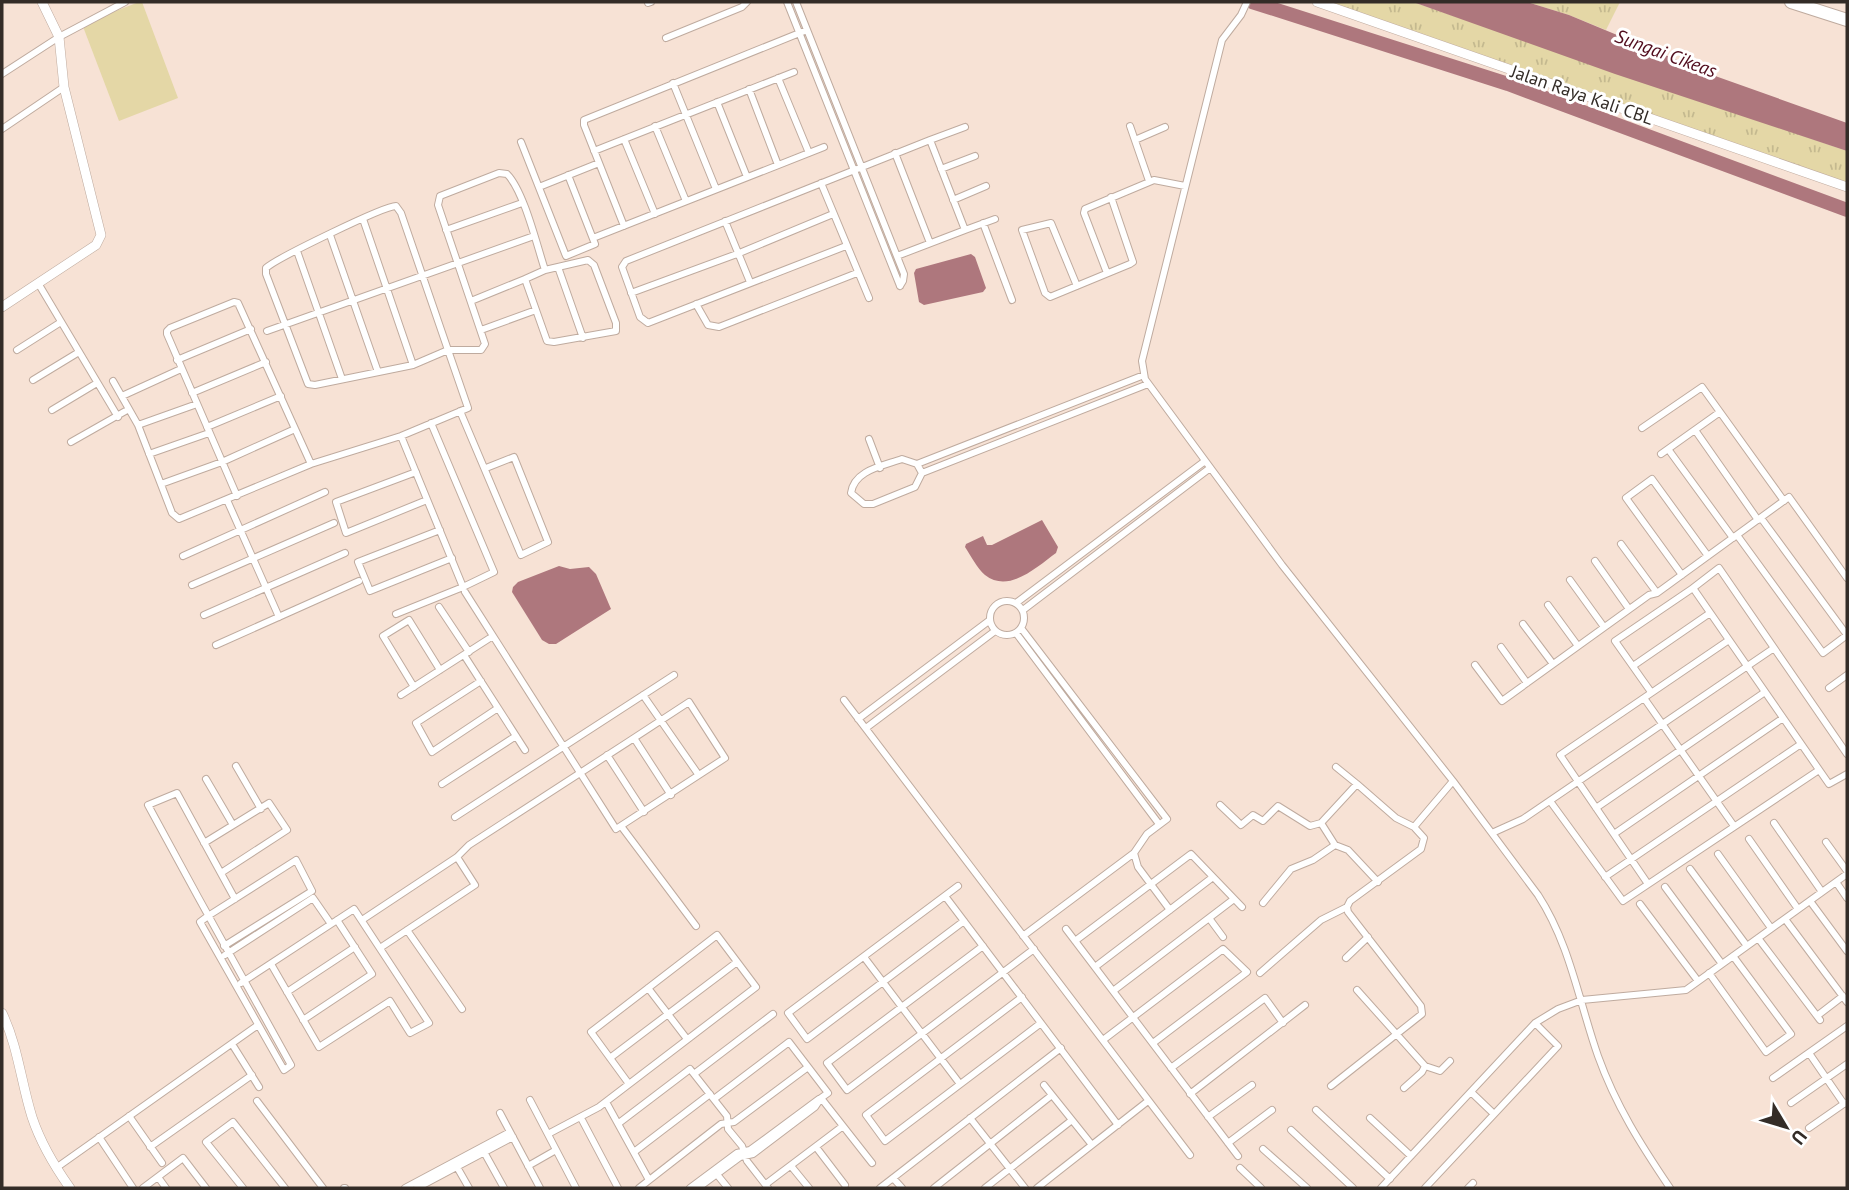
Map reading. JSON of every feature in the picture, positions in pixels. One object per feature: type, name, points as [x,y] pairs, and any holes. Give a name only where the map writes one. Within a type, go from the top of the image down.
[{"type":"highway","points":[[1791,2],[1847,20]]},
{"type":"main road","points":[[2,307],[96,245],[101,235],[64,87],[59,37],[42,2]]},
{"type":"main road","name":"Jalan Raya Kali CBL","points":[[1317,2],[1847,187]]},
{"type":"main road","points":[[2,1013],[10,1033],[32,1118],[56,1168],[70,1188]]},
{"type":"street","points":[[2,74],[59,37],[125,2]]},
{"type":"street","points":[[666,38],[742,8],[747,2]]},
{"type":"street","points":[[787,2],[803,31],[900,286],[904,275],[857,168]]},
{"type":"street","points":[[796,2],[803,31]]},
{"type":"street","points":[[1247,2],[1241,15],[1222,40],[1142,361],[1144,375],[1282,565],[1453,781],[1547,909],[1576,980],[1597,1054],[1617,1104],[1670,1188]]},
{"type":"street","points":[[624,226],[584,125],[586,118],[803,31]]},
{"type":"street","points":[[594,151],[794,72]]},
{"type":"street","points":[[778,78],[809,153]]},
{"type":"street","points":[[673,83],[716,190]]},
{"type":"street","points":[[2,129],[64,87]]},
{"type":"street","points":[[749,89],[778,165]]},
{"type":"street","points":[[717,102],[747,177]]},
{"type":"street","points":[[1130,126],[1149,181]]},
{"type":"street","points":[[655,127],[686,201]]},
{"type":"street","points":[[846,246],[648,323],[640,317],[622,271],[624,262],[965,127]]},
{"type":"street","points":[[1135,140],[1165,127]]},
{"type":"street","points":[[624,139],[655,214]]},
{"type":"street","points":[[930,141],[965,230]]},
{"type":"street","points":[[521,142],[566,256],[595,244],[568,175]]},
{"type":"street","points":[[593,238],[824,147]]},
{"type":"street","points":[[895,153],[930,243]]},
{"type":"street","points":[[941,169],[975,156]]},
{"type":"street","points":[[539,187],[599,163]]},
{"type":"street","points":[[113,381],[138,425],[176,518],[237,496],[310,464],[401,436],[468,408],[448,350],[422,275],[399,209],[389,207],[266,268],[306,382],[315,385],[413,365],[448,350],[484,349],[481,330],[438,205],[440,197],[499,173],[510,176],[545,270]]},
{"type":"street","points":[[1107,273],[1084,213],[1086,209],[1149,181],[1185,186]]},
{"type":"street","points":[[821,183],[869,298]]},
{"type":"street","points":[[953,200],[986,187]]},
{"type":"street","points":[[1077,286],[1051,223],[1022,230],[1047,297],[1077,286],[1130,264],[1133,259],[1111,197]]},
{"type":"street","points":[[446,230],[522,203]]},
{"type":"street","points":[[631,293],[737,254],[833,214]]},
{"type":"street","points":[[363,219],[413,365]]},
{"type":"street","points":[[897,256],[996,219]]},
{"type":"street","points":[[725,221],[750,282]]},
{"type":"street","points":[[983,223],[1012,300]]},
{"type":"street","points":[[330,235],[378,372]]},
{"type":"street","points":[[267,331],[534,236]]},
{"type":"street","points":[[297,251],[342,379]]},
{"type":"street","points":[[471,302],[545,270],[583,260],[591,262],[617,323],[617,329],[614,333],[547,341],[525,279]]},
{"type":"street","points":[[558,267],[583,338]]},
{"type":"street","points":[[696,304],[706,323],[719,327],[858,273]]},
{"type":"street","points":[[38,283],[118,417]]},
{"type":"street","points":[[237,496],[166,332],[183,323],[236,302],[242,308],[310,464]]},
{"type":"street","points":[[481,330],[536,310]]},
{"type":"street","points":[[17,351],[61,323]]},
{"type":"street","points":[[177,360],[251,329]]},
{"type":"street","points":[[33,380],[79,352]]},
{"type":"street","points":[[192,393],[266,362]]},
{"type":"street","points":[[122,396],[181,369]]},
{"type":"street","points":[[1144,375],[917,464],[902,459],[859,475],[852,482],[851,493],[864,504],[873,505],[915,487],[922,473],[1148,384]]},
{"type":"street","points":[[52,410],[97,383]]},
{"type":"street","points":[[1642,428],[1702,387],[1784,501]]},
{"type":"street","points":[[149,454],[281,396]]},
{"type":"street","points":[[138,425],[197,404]]},
{"type":"street","points":[[71,442],[118,417],[129,408]]},
{"type":"street","points":[[460,411],[521,555],[548,542],[514,457],[486,468]]},
{"type":"street","points":[[1661,454],[1720,412]]},
{"type":"street","points":[[1024,422],[1028,432]]},
{"type":"street","points":[[396,614],[464,589],[494,572],[431,423]]},
{"type":"street","points":[[160,484],[222,462],[295,429]]},
{"type":"street","points":[[1668,449],[1823,653],[1847,635],[1695,430]]},
{"type":"street","points":[[362,920],[457,857],[469,845],[580,773],[607,755],[689,702],[724,758],[616,830],[580,773],[563,747],[464,589],[401,436]]},
{"type":"street","points":[[869,439],[880,468]]},
{"type":"street","points":[[1016,603],[1205,461]]},
{"type":"street","points":[[917,464],[922,473]]},
{"type":"street","points":[[1023,610],[1210,468]]},
{"type":"street","points":[[416,472],[336,502],[346,533],[428,500]]},
{"type":"street","points":[[1682,575],[1626,498],[1652,479],[1708,556]]},
{"type":"street","points":[[183,556],[326,492]]},
{"type":"street","points":[[1475,665],[1502,701],[1789,497],[1847,578]]},
{"type":"street","points":[[227,500],[279,617]]},
{"type":"street","points":[[192,585],[334,523]]},
{"type":"street","points":[[440,530],[358,562],[370,591],[452,558]]},
{"type":"street","points":[[1621,544],[1657,593]]},
{"type":"street","points":[[204,615],[345,553]]},
{"type":"street","points":[[1595,561],[1629,609]]},
{"type":"street","points":[[1651,692],[1615,641],[1719,568],[1847,754]]},
{"type":"street","points":[[1570,580],[1604,627]]},
{"type":"street","points":[[216,645],[359,581]]},
{"type":"street","points":[[1693,587],[1829,785],[1847,774]]},
{"type":"street","points":[[1002,601],[1016,603],[1023,610],[1024,616],[1019,630],[1009,635],[995,631],[990,620],[995,605],[1002,601]]},
{"type":"street","points":[[1548,605],[1578,646]]},
{"type":"street","points":[[439,607],[481,681],[525,750]]},
{"type":"street","points":[[1633,666],[1710,613]]},
{"type":"street","points":[[414,687],[383,636],[410,620],[440,670]]},
{"type":"street","points":[[858,719],[990,620]]},
{"type":"street","points":[[1523,624],[1553,664]]},
{"type":"street","points":[[1019,630],[1167,819],[1147,834],[1135,853],[1023,936]]},
{"type":"street","points":[[866,728],[995,631]]},
{"type":"street","points":[[401,695],[494,636]]},
{"type":"street","points":[[1648,884],[1560,754],[1729,640]]},
{"type":"street","points":[[1501,647],[1527,683]]},
{"type":"street","points":[[1492,833],[1523,819],[1774,648]]},
{"type":"street","points":[[455,817],[674,675]]},
{"type":"street","points":[[1829,688],[1847,675]]},
{"type":"street","points":[[481,681],[416,723],[432,752],[498,708]]},
{"type":"street","points":[[1596,808],[1765,692]]},
{"type":"street","points":[[643,695],[698,775]]},
{"type":"street","points":[[1644,698],[1734,826]]},
{"type":"street","points":[[844,700],[1190,1155]]},
{"type":"street","points":[[1614,834],[1783,718]]},
{"type":"street","points":[[442,784],[516,736]]},
{"type":"street","points":[[634,738],[671,795]]},
{"type":"street","points":[[1605,877],[1801,744]]},
{"type":"street","points":[[607,755],[644,812]]},
{"type":"street","points":[[236,766],[261,808]]},
{"type":"street","points":[[1260,973],[1321,920],[1347,907],[1350,901],[1424,845],[1422,834],[1396,818],[1336,767]]},
{"type":"street","points":[[1550,801],[1623,901],[1819,770]]},
{"type":"street","points":[[206,779],[233,825]]},
{"type":"street","points":[[1414,827],[1453,781]]},
{"type":"street","points":[[1220,805],[1241,825],[1253,815],[1263,821],[1278,806],[1310,826],[1321,823],[1357,784]]},
{"type":"street","points":[[220,958],[226,949],[312,891],[296,860],[235,899],[208,916],[200,922],[220,958],[258,1025],[284,1070],[291,1065],[226,949],[208,916],[148,806],[177,793],[235,899]]},
{"type":"street","points":[[204,843],[269,803],[287,830],[220,873]]},
{"type":"street","points":[[1321,823],[1335,845],[1348,850],[1378,882]]},
{"type":"street","points":[[1774,823],[1822,892]]},
{"type":"street","points":[[621,826],[696,926]]},
{"type":"street","points":[[1749,839],[1798,909]]},
{"type":"street","points":[[1381,1188],[1535,1023],[1558,1009],[1582,1000],[1686,990],[1836,882],[1847,872],[1826,842]]},
{"type":"street","points":[[1263,903],[1291,869],[1317,858],[1335,845]]},
{"type":"street","points":[[1135,853],[1138,867],[1170,910]]},
{"type":"street","points":[[1075,941],[1191,853],[1242,907]]},
{"type":"street","points":[[1718,854],[1771,928]]},
{"type":"street","points":[[380,948],[475,885],[457,857]]},
{"type":"street","points":[[1689,869],[1747,946]]},
{"type":"street","points":[[1094,967],[1213,877]]},
{"type":"street","points":[[1836,882],[1847,898]]},
{"type":"street","points":[[958,886],[788,1013],[807,1039],[964,921]]},
{"type":"street","points":[[1665,887],[1721,964]]},
{"type":"street","points":[[945,896],[1118,1125]]},
{"type":"street","points":[[226,949],[313,898],[355,947],[372,974],[303,1020]]},
{"type":"street","points":[[1113,991],[1234,899]]},
{"type":"street","points":[[1810,901],[1847,951]]},
{"type":"street","points":[[1640,904],[1698,981]]},
{"type":"street","points":[[1331,1086],[1421,1015],[1423,1008],[1347,907]]},
{"type":"street","points":[[236,986],[354,909],[429,1023],[410,1033],[390,1000],[319,1047],[271,964]]},
{"type":"street","points":[[1209,918],[1223,937]]},
{"type":"street","points":[[1758,938],[1818,1018],[1845,999],[1785,919]]},
{"type":"street","points":[[1066,929],[1238,1156]]},
{"type":"street","points":[[407,930],[461,1009]]},
{"type":"street","points":[[548,1135],[606,1102],[756,987],[717,935],[591,1032],[629,1084]]},
{"type":"street","points":[[1346,958],[1368,937]]},
{"type":"street","points":[[983,946],[827,1063],[847,1090],[1034,950]]},
{"type":"street","points":[[287,992],[355,947]]},
{"type":"street","points":[[1102,1040],[1223,948],[1247,972],[1153,1043]]},
{"type":"street","points":[[1709,973],[1766,1052],[1791,1034],[1733,956]]},
{"type":"street","points":[[864,957],[960,1084]]},
{"type":"street","points":[[610,1058],[737,962]]},
{"type":"street","points":[[648,988],[687,1040]]},
{"type":"street","points":[[1357,990],[1425,1066],[1440,1071],[1451,1061]]},
{"type":"street","points":[[1022,997],[866,1115],[885,1141],[1041,1023]]},
{"type":"street","points":[[1171,1068],[1265,998],[1283,1023]]},
{"type":"street","points":[[1191,1094],[1305,1005]]},
{"type":"street","points":[[694,1074],[773,1014]]},
{"type":"street","points":[[1425,1188],[1558,1046],[1535,1023]]},
{"type":"street","points":[[56,1168],[258,1025]]},
{"type":"street","points":[[1773,1078],[1847,1026]]},
{"type":"street","points":[[634,1152],[789,1042],[828,1093],[815,1107],[753,1154],[745,1153],[690,1188]]},
{"type":"street","points":[[232,1044],[259,1087]]},
{"type":"street","points":[[880,1188],[1061,1048]]},
{"type":"street","points":[[1809,1053],[1846,1103],[1809,1128]]},
{"type":"street","points":[[1791,1103],[1847,1064]]},
{"type":"street","points":[[1404,1088],[1425,1066]]},
{"type":"street","points":[[639,1188],[721,1124],[734,1122],[808,1067]]},
{"type":"street","points":[[619,1123],[691,1069],[727,1116],[728,1129],[767,1186],[843,1126]]},
{"type":"street","points":[[150,1147],[252,1075]]},
{"type":"street","points":[[1208,1117],[1252,1084]]},
{"type":"street","points":[[1044,1085],[1093,1145]]},
{"type":"street","points":[[1471,1092],[1494,1114]]},
{"type":"street","points":[[934,1188],[1052,1095]]},
{"type":"street","points":[[821,1098],[872,1163]]},
{"type":"street","points":[[530,1100],[576,1188]]},
{"type":"street","points":[[257,1101],[323,1188]]},
{"type":"street","points":[[1037,1188],[1148,1101]]},
{"type":"street","points":[[606,1102],[649,1180]]},
{"type":"street","points":[[1228,1143],[1272,1110]]},
{"type":"street","points":[[1316,1110],[1390,1179]]},
{"type":"street","points":[[500,1113],[540,1188]]},
{"type":"street","points":[[129,1116],[162,1163]]},
{"type":"street","points":[[581,1118],[618,1188]]},
{"type":"street","points":[[970,1118],[1025,1188]]},
{"type":"street","points":[[1370,1118],[1411,1156]]},
{"type":"street","points":[[985,1188],[1072,1120]]},
{"type":"street","points":[[243,1188],[206,1142],[233,1122],[285,1188]]},
{"type":"street","points":[[1291,1130],[1353,1188]]},
{"type":"street","points":[[416,1188],[431,1185],[512,1134]]},
{"type":"street","points":[[405,1188],[512,1134]]},
{"type":"street","points":[[99,1137],[133,1188]]},
{"type":"street","points":[[816,1147],[845,1185]]},
{"type":"street","points":[[1263,1149],[1307,1188]]},
{"type":"street","points":[[528,1166],[556,1150]]},
{"type":"street","points":[[484,1152],[504,1188]]},
{"type":"street","points":[[143,1188],[183,1158],[206,1188]]},
{"type":"street","points":[[791,1166],[809,1188]]},
{"type":"street","points":[[457,1167],[469,1188]]},
{"type":"street","points":[[1240,1168],[1261,1188]]},
{"type":"street","points":[[698,1188],[716,1172]]},
{"type":"street","points":[[716,1172],[728,1188]]},
{"type":"street","points":[[158,1177],[166,1188]]},
{"type":"street","points":[[893,1178],[902,1188]]},
{"type":"green space","points":[[142,2],[178,98],[119,121],[82,24]]},
{"type":"green space","points":[[1317,2],[1413,2],[1847,151],[1847,187]]},
{"type":"green space","points":[[1527,2],[1620,2],[1606,30]]},
{"type":"shaded area","points":[[1413,2],[1527,2],[1569,15],[1718,77],[1847,123],[1847,151],[1615,74]]},
{"type":"shaded area","points":[[971,254],[975,257],[986,288],[983,292],[924,305],[919,302],[914,273],[916,269]]},
{"type":"shaded area","points":[[1042,520],[1058,547],[1056,553],[1032,571],[1013,580],[994,580],[985,575],[965,547],[983,536],[987,545],[992,545]]},
{"type":"shaded area","points":[[559,566],[570,569],[589,567],[596,574],[611,609],[556,644],[549,644],[542,640],[512,592],[518,582]]},
{"type":"waterway","points":[[1252,2],[1508,84],[1847,210]]},
{"type":"water label","name":"Sungai Cikeas","points":[[1666,53]]}]
